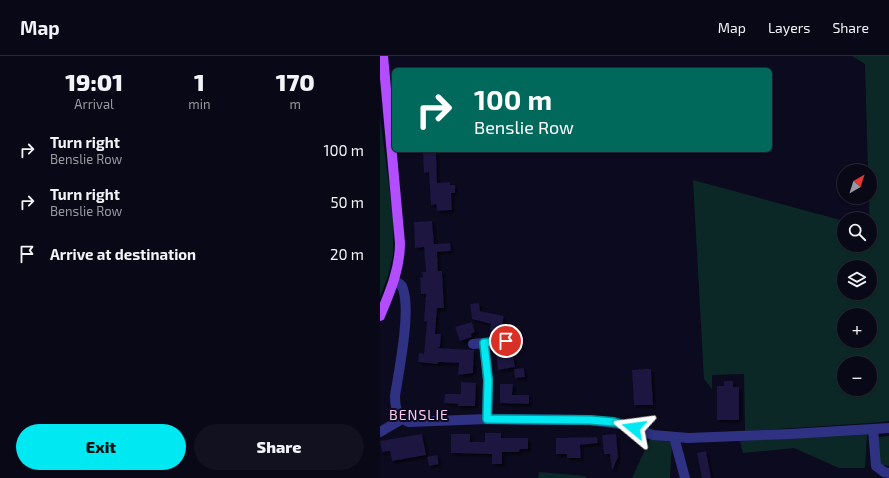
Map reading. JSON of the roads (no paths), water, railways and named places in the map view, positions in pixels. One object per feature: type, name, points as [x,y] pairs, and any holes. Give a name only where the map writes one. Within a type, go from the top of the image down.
[{"type":"main road","points":[[380,316],[394,281],[400,257],[383,56]]},
{"type":"street","points":[[394,281],[401,284],[403,288],[405,306],[404,330],[395,396],[396,409],[402,419],[409,422],[487,419],[606,421],[622,424],[653,434],[688,438],[889,428]]},
{"type":"street","points":[[473,344],[517,340]]},
{"type":"street","points":[[484,343],[488,380],[487,419]]},
{"type":"street","points":[[380,432],[402,419]]},
{"type":"street","points":[[874,429],[876,466],[884,472],[889,473]]},
{"type":"street","points":[[674,437],[685,478]]},
{"type":"district","name":"BENSLIE","points":[[419,414]]}]
